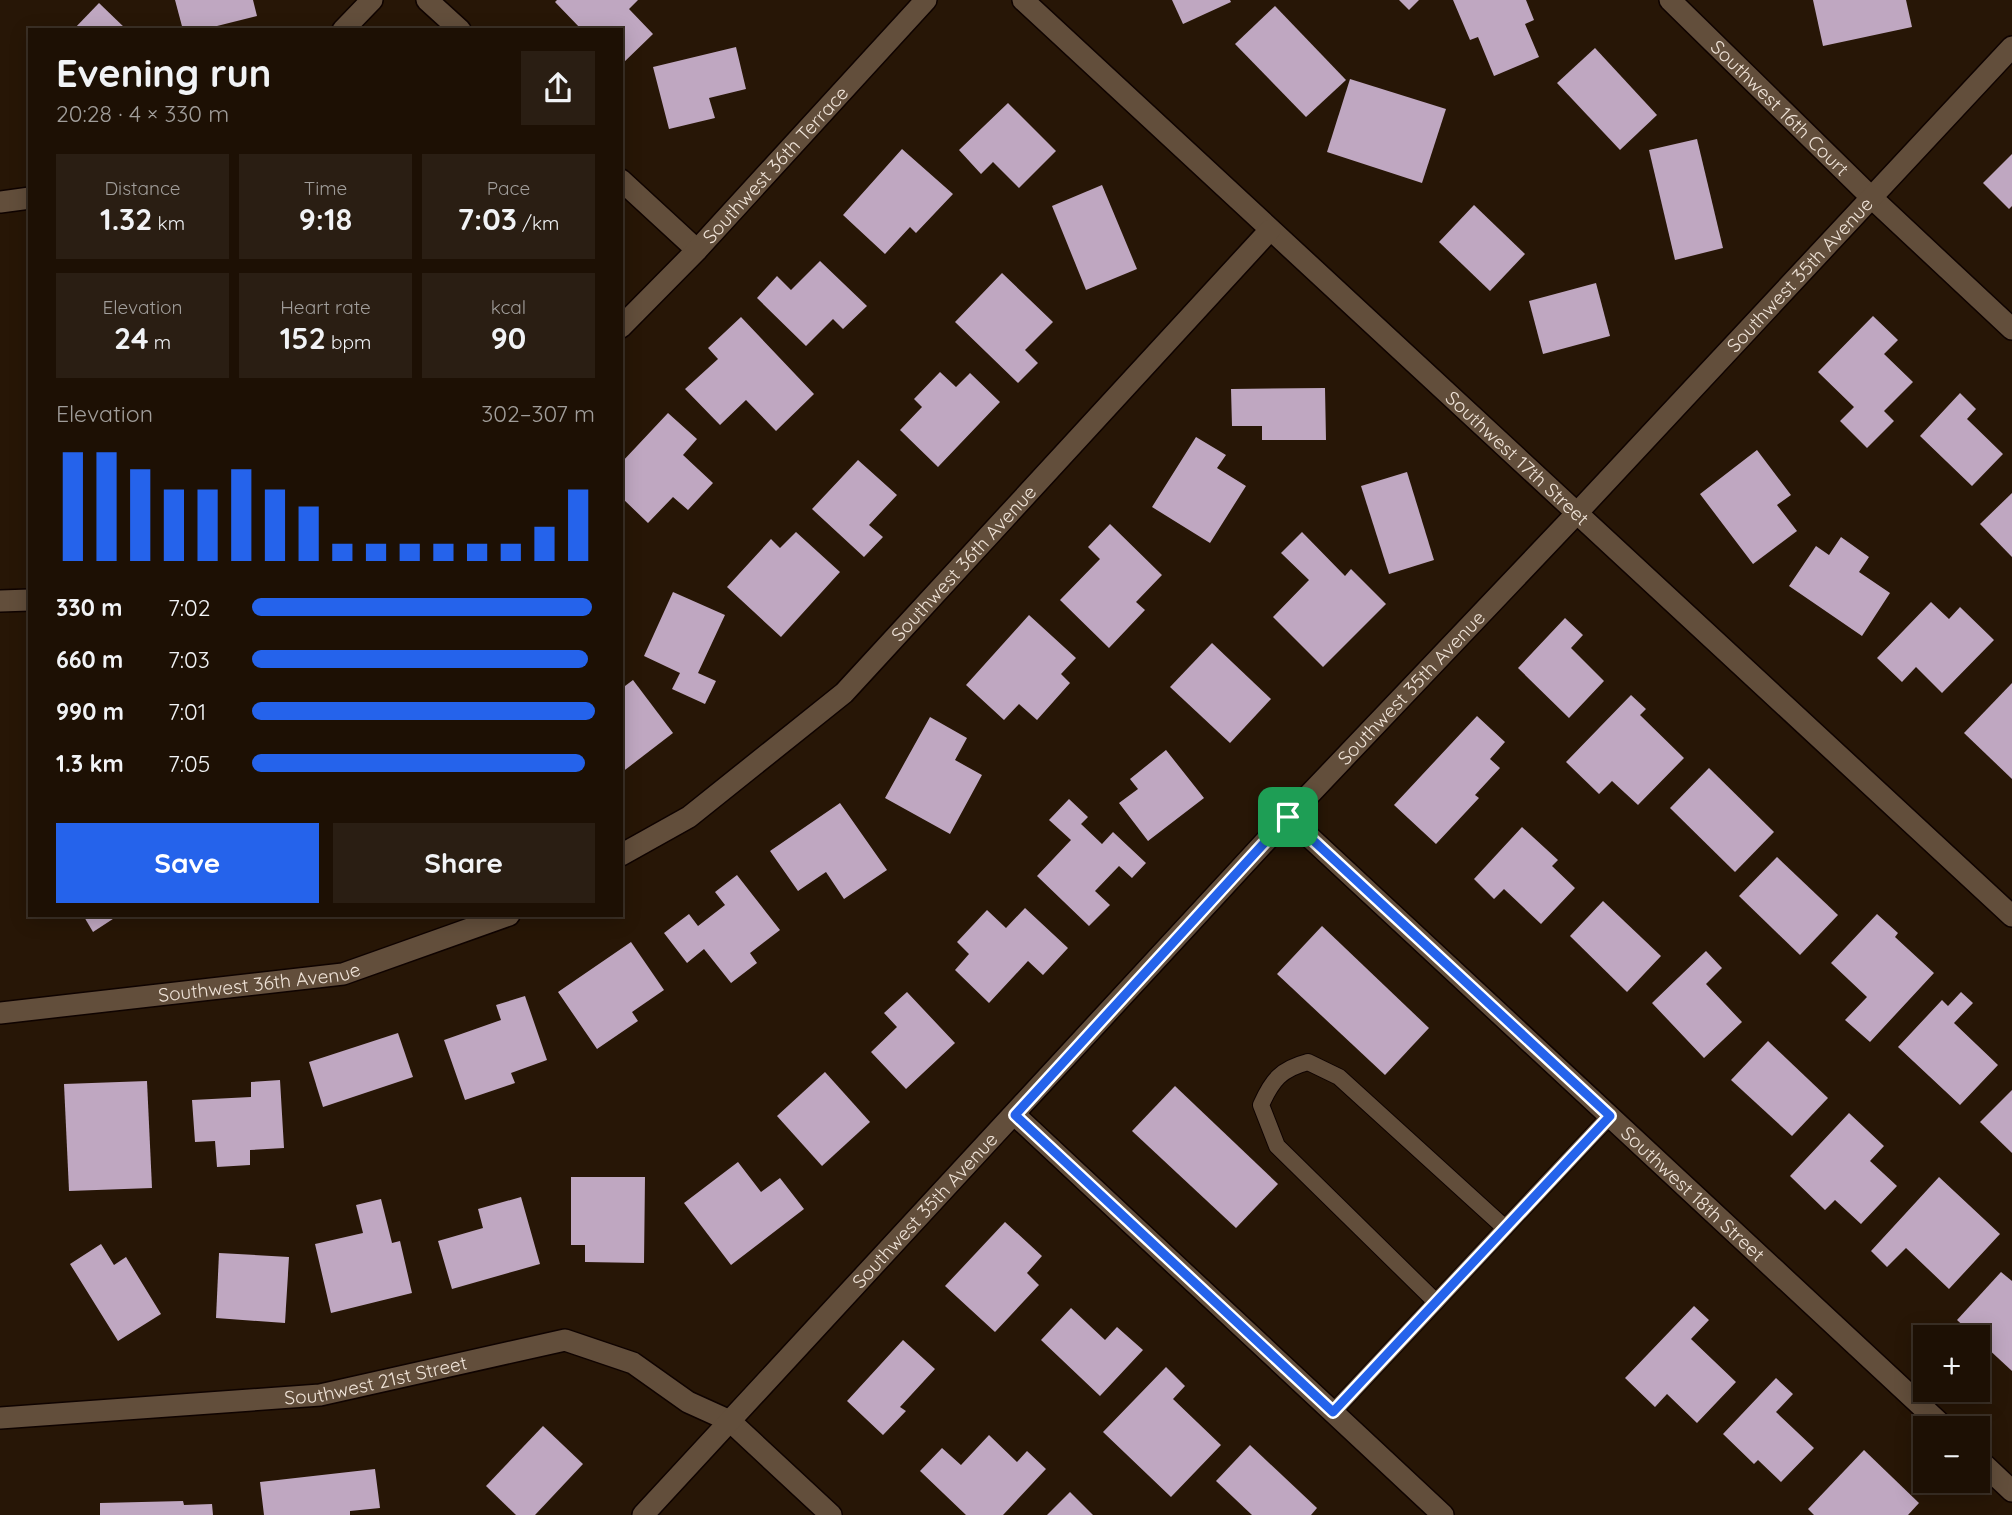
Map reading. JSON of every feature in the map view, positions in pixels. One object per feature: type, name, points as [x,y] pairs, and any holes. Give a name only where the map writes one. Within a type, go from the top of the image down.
[{"type":"street","points":[[346,28],[372,0]]},
{"type":"street","points":[[428,0],[458,28]]},
{"type":"street","name":"Southwest 36th Terrace","points":[[623,325],[697,250],[926,0]]},
{"type":"street","name":"Southwest 17th Street","points":[[1023,0],[2012,916]]},
{"type":"street","name":"Southwest 16th Court","points":[[1670,0],[1872,198],[2012,329]]},
{"type":"street","name":"Southwest 35th Avenue","points":[[643,1515],[1288,817],[1577,513],[2012,47]]},
{"type":"street","points":[[623,182],[697,250]]},
{"type":"street","points":[[0,202],[28,198]]},
{"type":"street","name":"Southwest 36th Avenue","points":[[623,854],[689,817],[844,693],[1270,230]]},
{"type":"street","points":[[0,601],[28,600]]},
{"type":"street","name":"Southwest 18th Street","points":[[1288,817],[1932,1416]]},
{"type":"street","name":"Southwest 36th Avenue","points":[[0,1013],[343,974],[503,917]]},
{"type":"street","points":[[1015,1115],[1443,1515]]},
{"type":"street","name":"Southwest 21st Street","points":[[0,1418],[320,1395],[565,1340],[633,1363],[688,1402],[730,1421],[831,1515]]},
{"type":"street","points":[[1990,1470],[2012,1491]]},
{"type":"lane","points":[[1436,1303],[1277,1146],[1261,1105],[1270,1083],[1287,1067],[1308,1062],[1339,1077],[1505,1228]]},
{"type":"lane","points":[[1333,1412],[1610,1116]]},
{"type":"building","points":[[175,0],[253,0],[257,16],[209,28],[182,28]]},
{"type":"building","points":[[638,0],[629,9],[653,34],[623,63],[623,28],[580,28],[555,2]]},
{"type":"building","points":[[1172,0],[1230,0],[1231,2],[1183,24]]},
{"type":"building","points":[[1399,0],[1419,0],[1409,10]]},
{"type":"building","points":[[1453,0],[1526,0],[1534,20],[1525,24],[1539,57],[1494,76],[1478,37],[1470,40]]},
{"type":"building","points":[[1813,0],[1906,0],[1912,27],[1823,46]]},
{"type":"building","points":[[99,3],[125,28],[75,28]]},
{"type":"building","points":[[1275,6],[1346,80],[1306,117],[1235,44]]},
{"type":"building","points":[[736,47],[746,89],[709,98],[715,118],[669,129],[653,67]]},
{"type":"building","points":[[1595,48],[1657,115],[1620,150],[1557,83]]},
{"type":"building","points":[[1350,79],[1446,109],[1422,183],[1327,152]]},
{"type":"building","points":[[1008,103],[1056,151],[1019,188],[993,162],[981,174],[959,150]]},
{"type":"building","points":[[1697,139],[1723,248],[1675,260],[1649,150]]},
{"type":"building","points":[[902,149],[953,194],[916,233],[910,227],[885,254],[843,215]]},
{"type":"building","points":[[2012,154],[2012,206],[2009,209],[1983,183]]},
{"type":"building","points":[[1102,185],[1137,269],[1086,290],[1052,206]]},
{"type":"building","points":[[1474,205],[1525,254],[1490,291],[1439,242]]},
{"type":"building","points":[[820,261],[867,306],[843,329],[833,319],[806,346],[757,298],[777,276],[791,290]]},
{"type":"building","points":[[1002,273],[1053,322],[1025,350],[1038,363],[1018,383],[955,322]]},
{"type":"building","points":[[1596,283],[1610,336],[1543,354],[1529,301]]},
{"type":"building","points":[[1873,316],[1898,340],[1884,354],[1913,382],[1884,411],[1894,421],[1867,448],[1840,421],[1854,407],[1818,372]]},
{"type":"building","points":[[741,317],[814,394],[776,431],[746,400],[720,425],[685,389],[718,359],[708,348]]},
{"type":"building","points":[[940,372],[956,387],[970,373],[1000,402],[938,467],[900,430],[922,407],[914,399]]},
{"type":"building","points":[[1325,388],[1326,440],[1262,440],[1262,426],[1232,426],[1231,389]]},
{"type":"building","points":[[1960,393],[1976,409],[1967,419],[2003,454],[1972,486],[1920,436]]},
{"type":"building","points":[[668,413],[697,439],[683,455],[713,483],[688,510],[673,497],[648,523],[623,499],[623,461]]},
{"type":"building","points":[[1196,437],[1226,455],[1217,468],[1246,486],[1210,543],[1152,507]]},
{"type":"building","points":[[1757,450],[1791,495],[1777,505],[1797,531],[1753,564],[1700,494]]},
{"type":"building","points":[[858,460],[897,495],[869,525],[883,537],[864,557],[812,509]]},
{"type":"building","points":[[1407,472],[1434,560],[1389,574],[1361,486]]},
{"type":"building","points":[[2012,493],[2012,557],[1980,524]]},
{"type":"building","points":[[1110,524],[1162,575],[1136,602],[1145,610],[1109,648],[1060,600],[1100,559],[1088,547]]},
{"type":"building","points":[[796,532],[840,572],[781,637],[727,587],[771,539],[780,548]]},
{"type":"building","points":[[1302,532],[1345,576],[1351,569],[1386,604],[1323,667],[1273,617],[1309,580],[1281,553]]},
{"type":"building","points":[[1841,537],[1869,557],[1859,572],[1890,593],[1862,636],[1789,586],[1816,546],[1829,555]]},
{"type":"building","points":[[673,592],[725,615],[698,673],[716,681],[705,704],[672,689],[680,673],[644,656]]},
{"type":"building","points":[[1931,602],[1949,619],[1960,607],[1994,640],[1942,693],[1916,667],[1902,682],[1877,658]]},
{"type":"building","points":[[1029,615],[1076,658],[1061,674],[1070,683],[1037,720],[1019,704],[1004,720],[966,685]]},
{"type":"building","points":[[1565,618],[1583,635],[1571,648],[1604,681],[1569,718],[1518,668]]},
{"type":"building","points":[[1212,643],[1271,699],[1230,743],[1170,687]]},
{"type":"building","points":[[633,680],[673,733],[623,771],[623,688]]},
{"type":"building","points":[[2012,683],[2012,779],[1964,733]]},
{"type":"building","points":[[1631,695],[1646,709],[1640,715],[1684,758],[1638,805],[1612,781],[1599,794],[1566,762]]},
{"type":"building","points":[[1477,716],[1505,742],[1490,759],[1500,768],[1475,795],[1479,798],[1436,844],[1394,805]]},
{"type":"building","points":[[930,717],[967,738],[955,760],[982,775],[950,834],[885,798]]},
{"type":"building","points":[[1166,750],[1204,798],[1148,841],[1119,803],[1138,789],[1130,779]]},
{"type":"building","points":[[1709,768],[1774,832],[1735,872],[1670,808]]},
{"type":"building","points":[[1069,799],[1088,817],[1081,824],[1102,844],[1113,832],[1146,863],[1132,878],[1119,866],[1095,891],[1110,905],[1089,926],[1037,876],[1071,840],[1049,820]]},
{"type":"building","points":[[840,803],[887,870],[844,899],[826,872],[798,891],[770,851]]},
{"type":"building","points":[[1522,827],[1558,860],[1552,866],[1575,888],[1541,924],[1504,889],[1494,899],[1474,879]]},
{"type":"building","points":[[1777,857],[1838,915],[1800,955],[1739,896]]},
{"type":"building","points":[[737,875],[780,930],[750,953],[757,963],[731,983],[704,949],[687,963],[664,933],[689,914],[698,926],[725,905],[715,892]]},
{"type":"building","points":[[1603,901],[1661,956],[1627,992],[1570,936]]},
{"type":"building","points":[[1025,908],[1068,948],[1043,975],[1028,961],[989,1003],[955,970],[969,954],[957,942],[987,910],[1006,928]]},
{"type":"building","points":[[1877,914],[1898,933],[1895,937],[1934,973],[1870,1042],[1845,1020],[1867,997],[1831,963]]},
{"type":"building","points":[[84,917],[116,917],[93,932]]},
{"type":"building","points":[[1322,926],[1429,1028],[1385,1075],[1277,974]]},
{"type":"building","points":[[631,942],[664,990],[632,1012],[638,1021],[597,1049],[558,992]]},
{"type":"building","points":[[1706,951],[1722,968],[1706,984],[1742,1022],[1704,1058],[1652,1003]]},
{"type":"building","points":[[907,992],[955,1043],[906,1089],[871,1052],[897,1027],[884,1013]]},
{"type":"building","points":[[1961,992],[1973,1003],[1954,1023],[1998,1065],[1960,1105],[1898,1047],[1942,1000],[1948,1006]]},
{"type":"building","points":[[525,996],[547,1060],[511,1073],[515,1083],[465,1100],[444,1040],[501,1020],[496,1005]]},
{"type":"building","points":[[398,1033],[413,1077],[323,1107],[309,1062]]},
{"type":"building","points":[[1768,1041],[1828,1098],[1792,1136],[1731,1080]]},
{"type":"building","points":[[825,1072],[870,1122],[822,1166],[777,1116]]},
{"type":"building","points":[[280,1080],[284,1148],[250,1150],[250,1165],[217,1167],[215,1141],[195,1142],[192,1100],[251,1097],[251,1082]]},
{"type":"building","points":[[147,1081],[152,1188],[69,1191],[64,1084]]},
{"type":"building","points":[[1175,1086],[1278,1184],[1236,1228],[1132,1131]]},
{"type":"building","points":[[2012,1090],[2012,1153],[1980,1122]]},
{"type":"building","points":[[1849,1113],[1884,1146],[1870,1161],[1897,1186],[1861,1224],[1835,1200],[1825,1210],[1790,1176]]},
{"type":"building","points":[[738,1162],[761,1192],[780,1178],[804,1209],[731,1265],[684,1203]]},
{"type":"building","points":[[571,1177],[645,1177],[644,1263],[585,1262],[585,1245],[571,1245]]},
{"type":"building","points":[[1939,1177],[2000,1234],[1949,1289],[1906,1248],[1887,1267],[1871,1251]]},
{"type":"building","points":[[521,1197],[540,1264],[452,1289],[438,1241],[483,1228],[478,1209]]},
{"type":"building","points":[[381,1199],[392,1243],[400,1241],[412,1293],[331,1313],[315,1244],[363,1233],[356,1205]]},
{"type":"building","points":[[1005,1222],[1042,1256],[1027,1273],[1039,1285],[995,1332],[945,1286]]},
{"type":"building","points":[[101,1244],[114,1265],[126,1257],[161,1314],[118,1341],[70,1264]]},
{"type":"building","points":[[219,1253],[289,1257],[285,1323],[216,1318]]},
{"type":"building","points":[[2001,1272],[2012,1281],[2012,1371],[1990,1351],[1990,1325],[1962,1325],[1957,1320]]},
{"type":"building","points":[[1694,1306],[1709,1320],[1691,1339],[1736,1382],[1697,1423],[1667,1394],[1655,1407],[1625,1378]]},
{"type":"building","points":[[1071,1308],[1105,1340],[1117,1327],[1143,1350],[1100,1396],[1041,1340]]},
{"type":"building","points":[[903,1340],[935,1369],[900,1407],[906,1411],[883,1435],[847,1401]]},
{"type":"building","points":[[1166,1367],[1185,1386],[1173,1399],[1221,1445],[1171,1497],[1103,1432]]},
{"type":"building","points":[[1776,1378],[1793,1394],[1776,1412],[1814,1448],[1781,1482],[1758,1460],[1754,1464],[1723,1434]]},
{"type":"building","points":[[543,1426],[583,1464],[535,1515],[516,1515],[486,1486]]},
{"type":"building","points":[[989,1435],[1017,1462],[1027,1451],[1046,1469],[1003,1515],[966,1515],[920,1471],[942,1448],[961,1465]]},
{"type":"building","points":[[1250,1445],[1317,1508],[1311,1515],[1252,1515],[1216,1481]]},
{"type":"building","points":[[1864,1450],[1919,1503],[1908,1515],[1814,1515],[1808,1509]]},
{"type":"building","points":[[375,1469],[380,1508],[350,1511],[350,1515],[264,1515],[260,1482]]},
{"type":"building","points":[[1070,1492],[1093,1515],[1047,1515]]},
{"type":"building","points":[[183,1501],[184,1505],[212,1504],[213,1515],[100,1515],[100,1503]]},
{"type":"route","points":[[1288,817],[1610,1116],[1333,1412],[1015,1115],[1288,817]]}]
